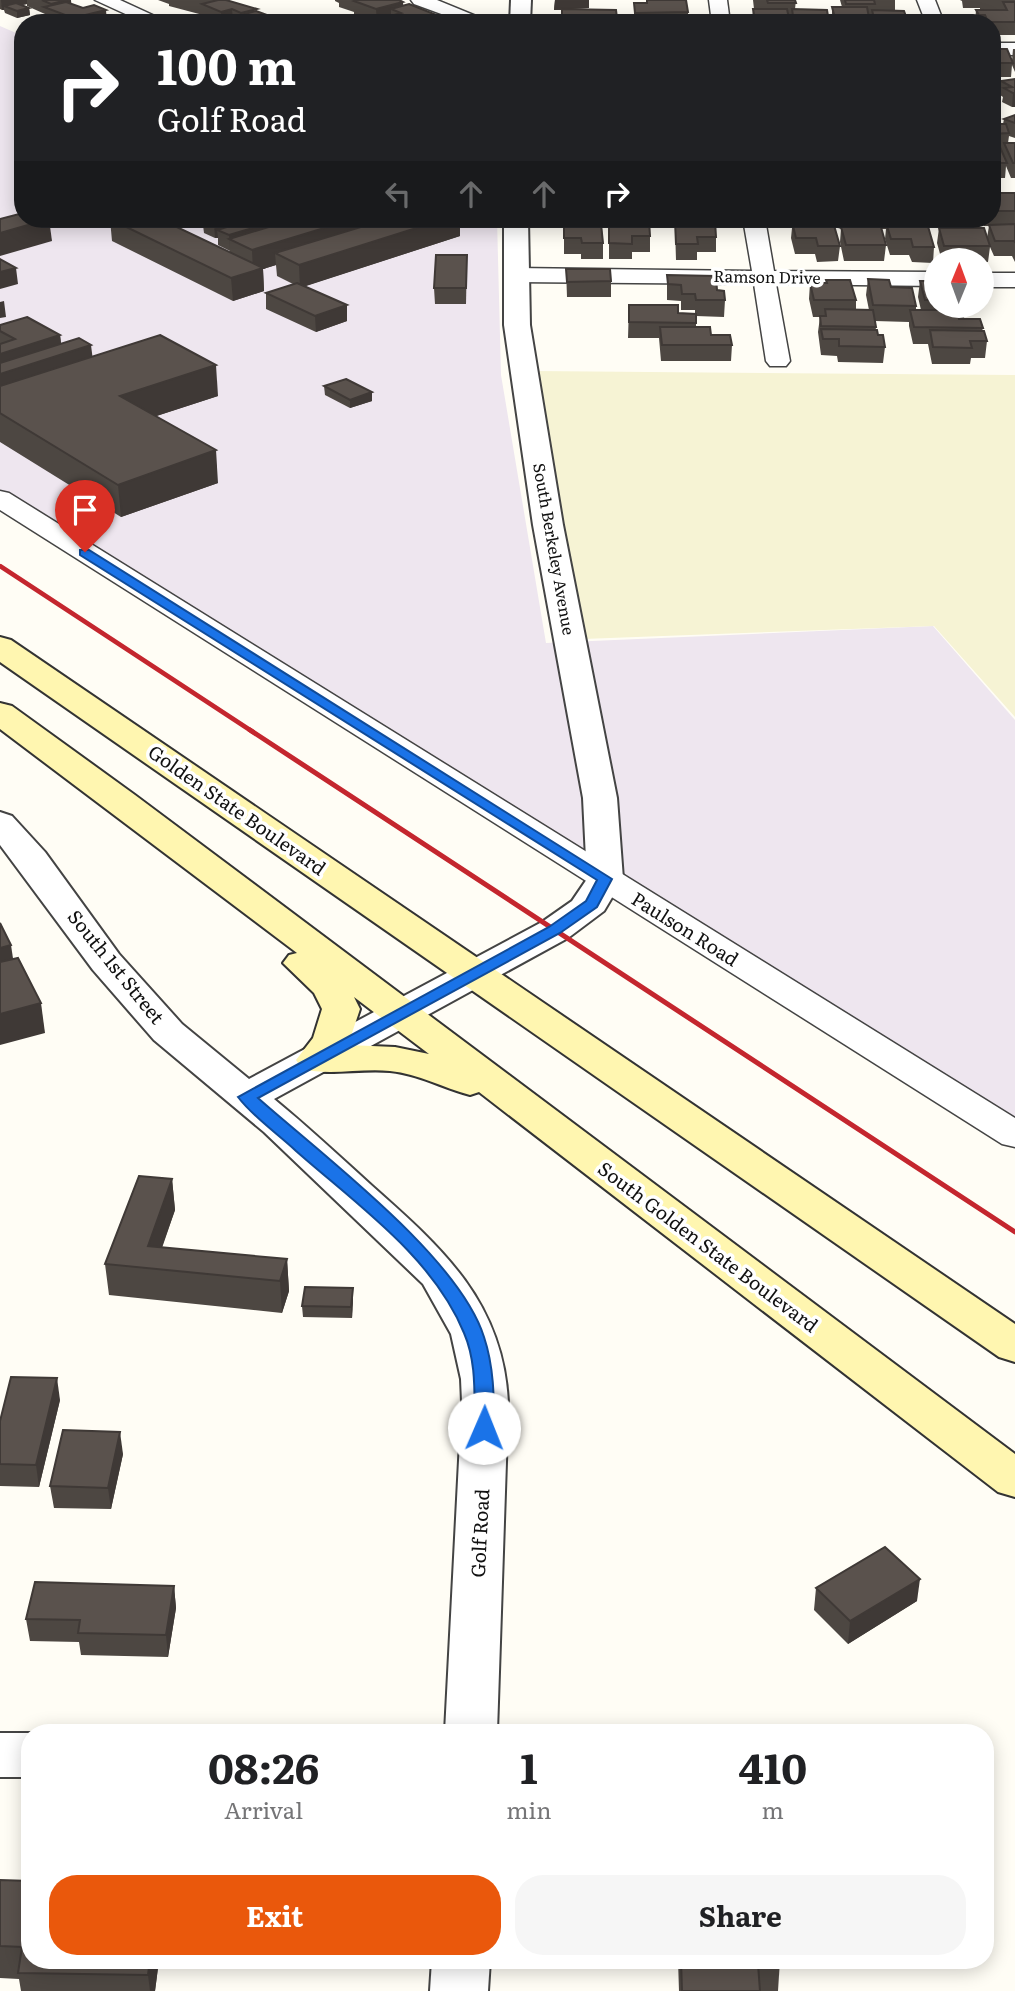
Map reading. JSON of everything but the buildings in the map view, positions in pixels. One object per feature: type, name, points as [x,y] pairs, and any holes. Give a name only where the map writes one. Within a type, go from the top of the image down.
[{"type":"main road","name":"Golden State Boulevard","points":[[0,647],[474,973]]},
{"type":"main road","points":[[0,713],[401,1013]]},
{"type":"main road","points":[[247,897],[247,920],[324,981],[339,1001],[337,1029],[316,1060]]},
{"type":"main road","points":[[474,973],[1015,1346]]},
{"type":"main road","name":"South Golden State Boulevard","points":[[401,1013],[1015,1479]]},
{"type":"main road","points":[[316,1060],[349,1056],[393,1058],[438,1068],[471,1082],[493,1084]]},
{"type":"street","points":[[104,0],[139,14]]},
{"type":"street","points":[[420,0],[459,14]]},
{"type":"street","name":"South Berkeley Avenue","points":[[516,228],[517,325],[546,512],[600,799],[605,879]]},
{"type":"street","points":[[756,228],[778,361]]},
{"type":"street","name":"Ramson Drive","points":[[515,275],[924,279]]},
{"type":"street","points":[[1011,280],[1015,306]]},
{"type":"street","name":"Paulson Road","points":[[0,499],[1015,1135]]},
{"type":"street","name":"South 1st Street","points":[[0,823],[32,860],[106,962],[151,1014],[246,1097]]},
{"type":"street","points":[[246,1097],[584,911],[598,897],[605,879]]},
{"type":"street","name":"Golf Road","points":[[246,1097],[427,1260],[450,1289],[474,1334],[484,1378],[485,1402],[471,1724]]},
{"type":"street","points":[[0,1755],[21,1755]]},
{"type":"street","points":[[459,1991],[460,1969]]},
{"type":"shaded area","points":[[0,26],[14,32],[14,228],[497,228],[501,375],[546,643],[933,626],[1015,720],[1015,1125],[0,491]]},
{"type":"shaded area","points":[[534,371],[1015,375],[1015,717],[934,626],[583,639]]},
{"type":"railway","points":[[0,566],[253,732]]},
{"type":"railway","points":[[250,730],[1015,1232]]},
{"type":"route","points":[[85,552],[605,879],[592,904],[555,930],[246,1097],[404,1238],[427,1260],[450,1289],[468,1320],[480,1355],[484,1378],[484,1428]]}]
